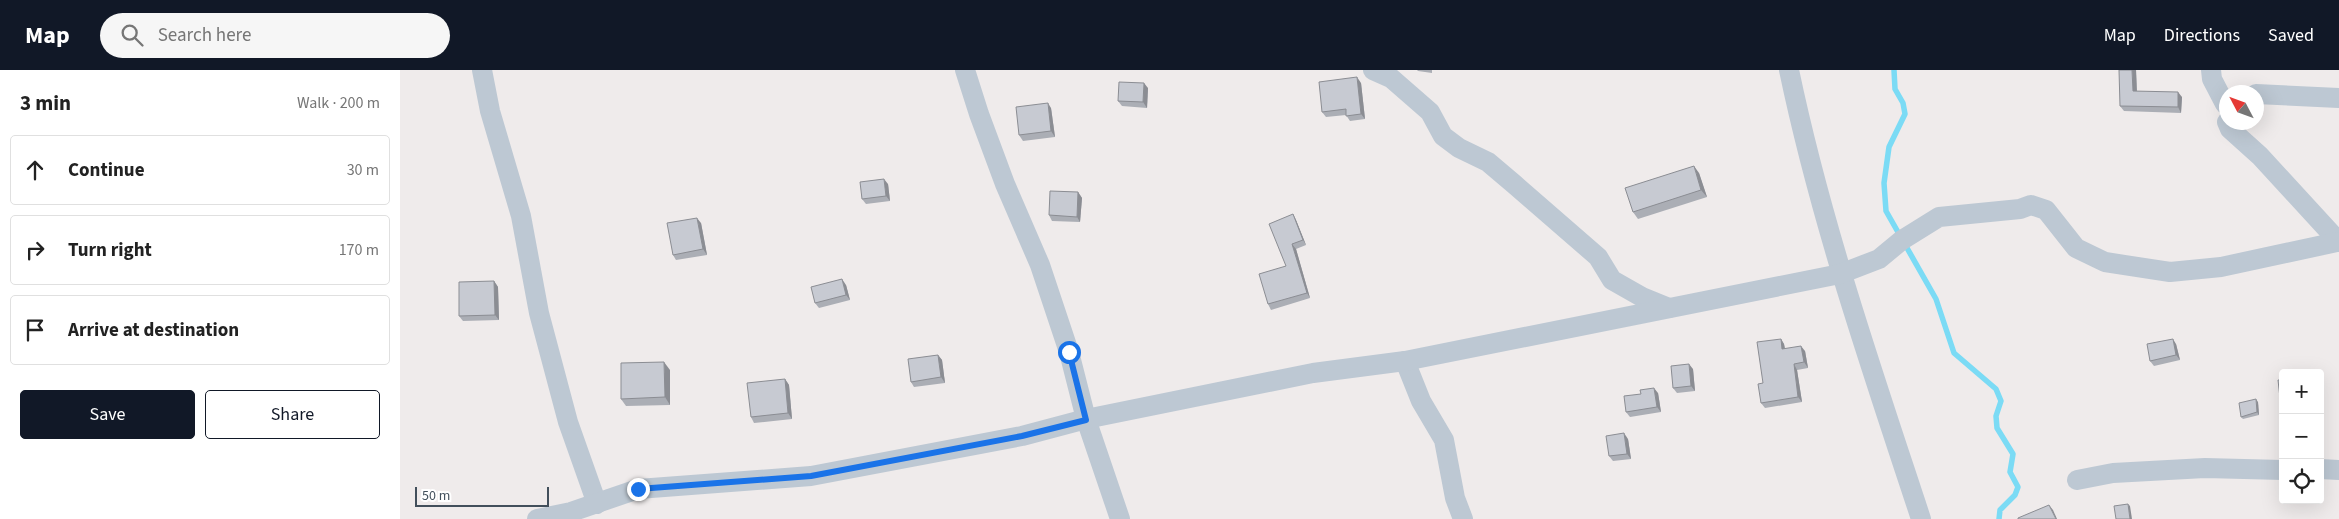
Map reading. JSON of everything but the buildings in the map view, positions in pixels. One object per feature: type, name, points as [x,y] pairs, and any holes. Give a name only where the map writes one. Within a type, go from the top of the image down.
[{"type":"street","points":[[482,70],[490,111],[521,216],[541,322],[568,422],[597,504]]},
{"type":"street","points":[[965,70],[1005,184],[1040,266],[1069,352],[1086,420],[1120,519]]},
{"type":"street","points":[[1373,70],[1391,78],[1430,112],[1443,136],[1459,148],[1488,162],[1514,184],[1598,258],[1612,280],[1642,297],[1669,308]]},
{"type":"street","points":[[1789,70],[1801,127],[1840,274],[1921,519]]},
{"type":"street","points":[[2211,70],[2212,79],[2219,96]]},
{"type":"street","points":[[2264,94],[2339,98]]},
{"type":"street","points":[[2231,130],[2260,156],[2338,242]]},
{"type":"street","points":[[538,519],[597,504],[638,489],[811,476],[1022,436],[1086,420],[1312,374],[1405,360],[1840,274],[1879,259],[1902,240],[1939,217],[2020,209],[2032,205],[2046,210],[2076,248],[2105,262],[2170,272],[2221,267],[2338,242]]},
{"type":"street","points":[[1405,360],[1421,401],[1444,440],[1455,498],[1463,519]]},
{"type":"street","points":[[2077,480],[2113,472],[2205,468],[2279,470]]},
{"type":"street","points":[[2324,469],[2339,470]]},
{"type":"waterway","points":[[1894,70],[1895,89],[1903,103],[1905,114],[1889,147],[1884,183],[1886,211],[1936,299],[1954,353],[1996,389],[2001,401],[1996,416],[1997,428],[2013,454],[2010,472],[2018,487],[2015,495],[2000,510],[1999,519]]},
{"type":"route","points":[[638,489],[811,476],[1022,436],[1086,420],[1069,352]]}]
